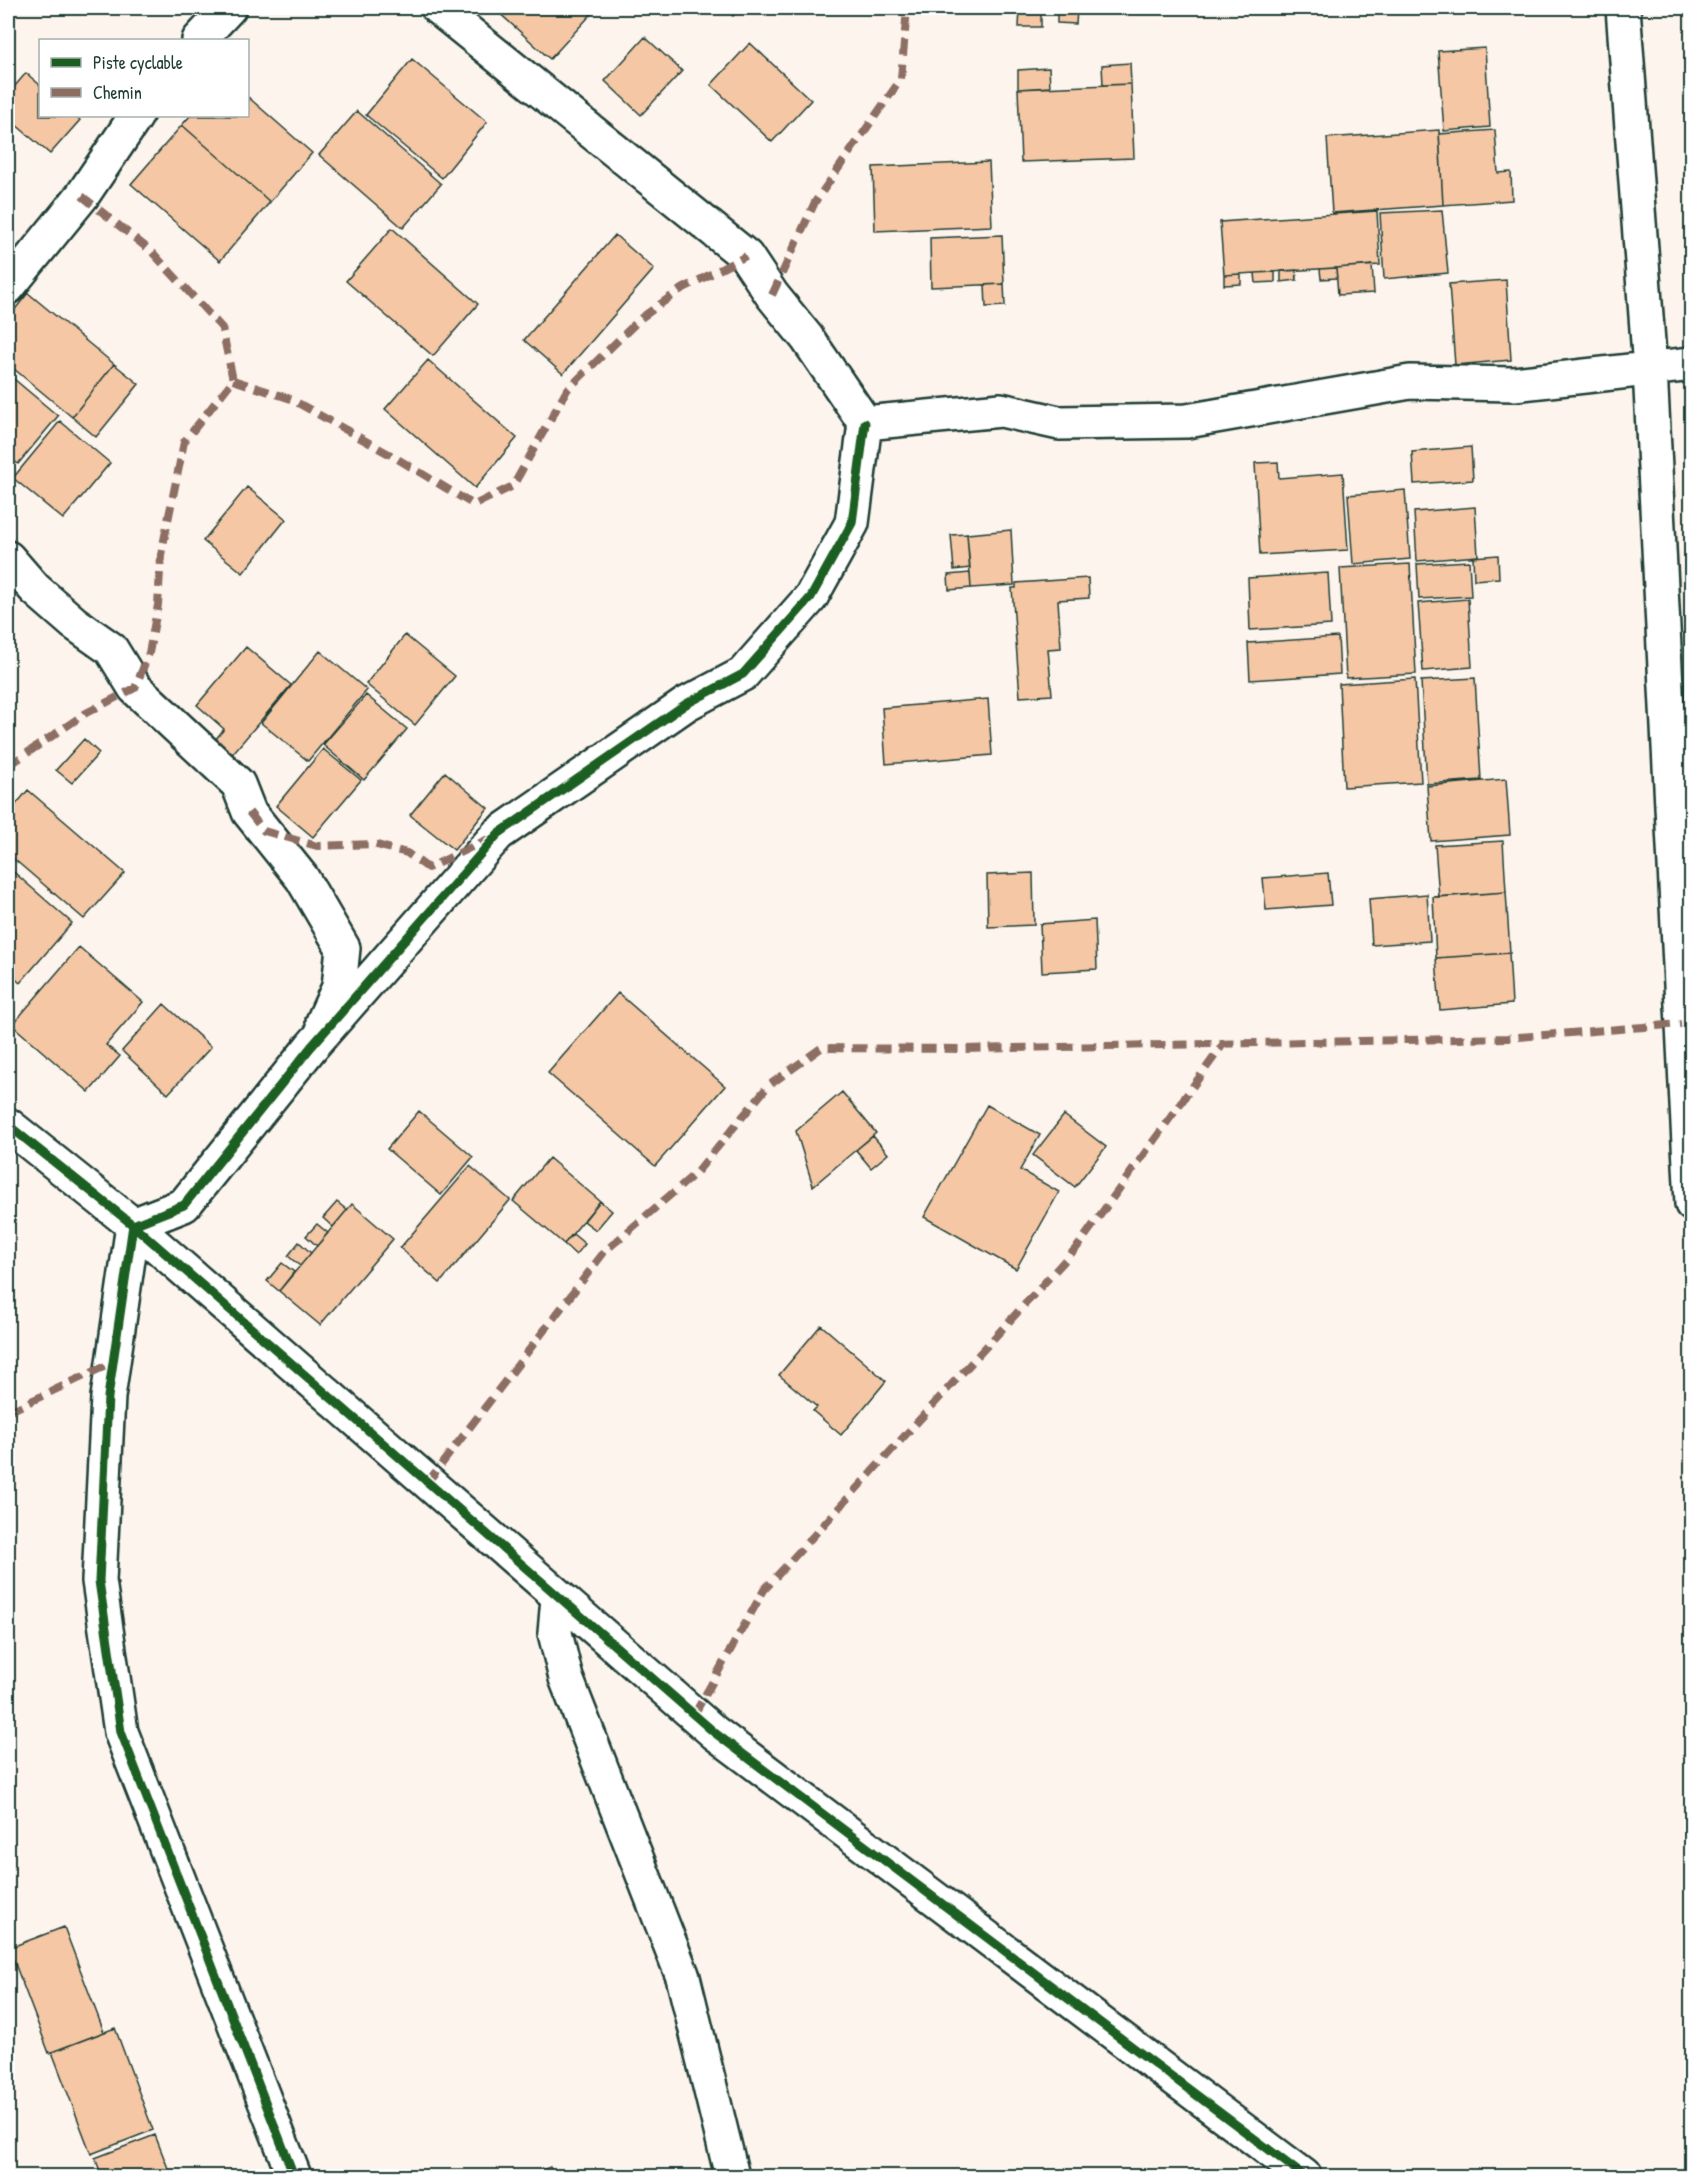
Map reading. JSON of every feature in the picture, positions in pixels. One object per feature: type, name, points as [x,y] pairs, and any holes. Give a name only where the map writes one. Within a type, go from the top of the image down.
[{"type":"street","points":[[200,39],[229,8]]},
{"type":"street","points":[[133,1225],[184,1205],[311,1047],[498,834],[686,704],[743,674],[811,597],[852,523],[865,423],[807,338],[772,295],[746,256],[438,8]]},
{"type":"street","points":[[1623,8],[1650,369],[1692,1204]]},
{"type":"street","points":[[8,286],[82,196],[135,117]]},
{"type":"street","points":[[865,423],[1001,410],[1059,423],[1187,421],[1410,382],[1514,384],[1692,364]]},
{"type":"street","points":[[8,558],[35,590],[74,623],[111,649],[135,688],[238,783],[249,812],[302,878],[343,948],[339,987],[311,1047]]},
{"type":"street","points":[[8,1125],[133,1225],[715,1733],[1165,2074],[1304,2176]]},
{"type":"street","points":[[133,1225],[108,1397],[99,1581],[121,1732],[294,2176]]},
{"type":"street","points":[[558,1598],[555,1633],[566,1677],[683,1977],[732,2176]]},
{"type":"building","points":[[499,8],[597,8],[550,59],[496,10]]},
{"type":"building","points":[[723,8],[740,8],[733,16]]},
{"type":"building","points":[[1020,8],[1077,8],[1077,10]]},
{"type":"building","points":[[1020,8],[1041,9],[1041,27],[1019,27]]},
{"type":"building","points":[[1057,9],[1077,10],[1076,24],[1057,23]]},
{"type":"building","points":[[645,37],[682,71],[641,115],[605,81]]},
{"type":"building","points":[[750,43],[811,100],[772,142],[711,85]]},
{"type":"building","points":[[1485,48],[1490,127],[1444,131],[1438,51]]},
{"type":"building","points":[[412,59],[487,122],[442,178],[366,115]]},
{"type":"building","points":[[1130,63],[1131,84],[1103,85],[1102,65]]},
{"type":"building","points":[[1049,68],[1050,87],[1018,89],[1018,70]]},
{"type":"building","points":[[26,73],[39,84],[39,117],[76,117],[80,120],[50,154],[8,118],[8,94]]},
{"type":"building","points":[[1131,84],[1134,158],[1021,162],[1018,89]]},
{"type":"building","points":[[249,98],[312,153],[270,202],[182,125],[189,117],[249,117]]},
{"type":"building","points":[[357,111],[441,184],[403,228],[319,155]]},
{"type":"building","points":[[182,125],[270,202],[220,261],[131,184]]},
{"type":"building","points":[[1439,130],[1443,205],[1332,213],[1327,138]]},
{"type":"building","points":[[1495,130],[1498,173],[1511,172],[1512,200],[1443,205],[1439,134]]},
{"type":"building","points":[[989,162],[992,226],[875,231],[873,167]]},
{"type":"building","points":[[1442,210],[1448,273],[1384,279],[1380,213]]},
{"type":"building","points":[[1377,211],[1380,265],[1224,275],[1220,222]]},
{"type":"building","points":[[392,228],[478,304],[433,356],[346,281]]},
{"type":"building","points":[[615,235],[654,269],[563,374],[524,340]]},
{"type":"building","points":[[1002,235],[1004,284],[931,287],[930,238]]},
{"type":"building","points":[[1372,265],[1374,293],[1338,295],[1336,268]]},
{"type":"building","points":[[1336,268],[1337,278],[1321,279],[1320,269]]},
{"type":"building","points":[[1296,270],[1297,280],[1281,282],[1281,271]]},
{"type":"building","points":[[1275,272],[1275,282],[1256,283],[1255,273]]},
{"type":"building","points":[[1241,274],[1241,284],[1224,285],[1224,275]]},
{"type":"building","points":[[1506,280],[1511,360],[1455,365],[1449,284]]},
{"type":"building","points":[[1004,284],[1005,306],[986,307],[985,285]]},
{"type":"building","points":[[28,293],[114,364],[72,417],[8,364],[8,318]]},
{"type":"building","points":[[428,360],[517,438],[475,488],[385,409]]},
{"type":"building","points":[[114,364],[139,384],[96,437],[72,417]]},
{"type":"building","points":[[8,374],[58,416],[18,464],[8,456]]},
{"type":"building","points":[[60,421],[110,463],[63,519],[13,478]]},
{"type":"building","points":[[1471,447],[1473,480],[1414,484],[1412,452]]},
{"type":"building","points":[[1278,462],[1279,478],[1343,473],[1348,550],[1260,555],[1255,463]]},
{"type":"building","points":[[247,487],[286,519],[243,573],[203,541]]},
{"type":"building","points":[[1405,490],[1410,559],[1353,564],[1348,495]]},
{"type":"building","points":[[1475,507],[1478,556],[1417,561],[1414,512]]},
{"type":"building","points":[[1011,530],[1014,585],[971,588],[967,534]]},
{"type":"building","points":[[967,534],[970,568],[954,570],[951,535]]},
{"type":"building","points":[[1498,555],[1499,578],[1474,580],[1473,557]]},
{"type":"building","points":[[1469,561],[1471,596],[1419,599],[1417,564]]},
{"type":"building","points":[[1410,564],[1416,674],[1346,678],[1340,568]]},
{"type":"building","points":[[970,573],[971,588],[949,590],[948,575]]},
{"type":"building","points":[[1328,573],[1331,625],[1250,630],[1248,578]]},
{"type":"building","points":[[1088,578],[1089,598],[1058,600],[1061,648],[1048,649],[1052,695],[1020,697],[1012,588],[1016,588],[1016,583]]},
{"type":"building","points":[[1468,599],[1472,667],[1423,671],[1418,603]]},
{"type":"building","points":[[405,635],[455,676],[415,725],[366,684]]},
{"type":"building","points":[[1338,637],[1340,674],[1250,680],[1248,643]]},
{"type":"building","points":[[246,647],[291,685],[228,759],[211,745],[224,729],[197,705]]},
{"type":"building","points":[[320,651],[367,690],[308,761],[261,723]]},
{"type":"building","points":[[1475,678],[1481,780],[1427,784],[1421,681]]},
{"type":"building","points":[[1415,679],[1421,782],[1344,787],[1339,684]]},
{"type":"building","points":[[366,695],[407,729],[364,780],[323,745]]},
{"type":"building","points":[[988,699],[992,755],[886,764],[882,708]]},
{"type":"building","points":[[84,739],[99,753],[72,783],[56,770]]},
{"type":"building","points":[[323,749],[361,780],[313,837],[276,806]]},
{"type":"building","points":[[445,772],[488,808],[454,850],[410,815]]},
{"type":"building","points":[[1506,779],[1510,835],[1431,841],[1427,786]]},
{"type":"building","points":[[28,790],[125,873],[84,919],[8,854],[8,814]]},
{"type":"building","points":[[1503,841],[1506,892],[1439,897],[1435,845]]},
{"type":"building","points":[[8,867],[72,923],[20,983],[8,972]]},
{"type":"building","points":[[1033,873],[1034,925],[988,927],[987,875]]},
{"type":"building","points":[[1328,873],[1331,905],[1266,910],[1263,878]]},
{"type":"building","points":[[1506,892],[1510,953],[1436,958],[1433,897]]},
{"type":"building","points":[[1427,894],[1430,941],[1372,945],[1369,899]]},
{"type":"building","points":[[1095,920],[1097,969],[1042,972],[1040,924]]},
{"type":"building","points":[[79,947],[143,1002],[106,1045],[120,1056],[89,1092],[12,1025]]},
{"type":"building","points":[[1509,953],[1512,1004],[1440,1010],[1436,958]]},
{"type":"building","points":[[618,993],[725,1086],[655,1166],[548,1073]]},
{"type":"building","points":[[164,1004],[211,1047],[168,1094],[122,1051]]},
{"type":"building","points":[[842,1092],[876,1133],[813,1186],[796,1131]]},
{"type":"building","points":[[987,1105],[1040,1135],[1020,1170],[1059,1192],[1016,1269],[924,1217]]},
{"type":"building","points":[[419,1111],[473,1157],[441,1195],[387,1149]]},
{"type":"building","points":[[1064,1115],[1106,1147],[1075,1187],[1033,1155]]},
{"type":"building","points":[[873,1136],[888,1154],[871,1168],[856,1150]]},
{"type":"building","points":[[549,1158],[600,1201],[564,1244],[513,1201]]},
{"type":"building","points":[[470,1166],[510,1200],[440,1283],[400,1248]]},
{"type":"building","points":[[600,1201],[612,1211],[596,1230],[584,1221]]},
{"type":"building","points":[[337,1202],[347,1210],[333,1227],[323,1218]]},
{"type":"building","points":[[352,1204],[393,1239],[320,1325],[279,1291]]},
{"type":"building","points":[[317,1224],[328,1233],[317,1246],[306,1236]]},
{"type":"building","points":[[573,1234],[585,1244],[576,1255],[564,1244]]},
{"type":"building","points":[[299,1242],[311,1253],[300,1266],[288,1256]]},
{"type":"building","points":[[282,1263],[294,1272],[279,1291],[267,1281]]},
{"type":"building","points":[[821,1325],[886,1381],[841,1435],[813,1411],[817,1407],[779,1375]]},
{"type":"building","points":[[64,1927],[104,2032],[49,2053],[9,1948]]},
{"type":"building","points":[[115,2028],[153,2130],[91,2154],[52,2052]]},
{"type":"building","points":[[155,2135],[171,2176],[102,2176],[95,2158]]},
{"type":"building","points":[[550,2167],[554,2176],[527,2176]]},
{"type":"marked path","points":[[772,295],[815,202],[901,79],[907,8]]},
{"type":"marked path","points":[[8,766],[86,713],[135,688],[149,653],[158,605],[161,555],[184,442],[233,380],[222,328],[152,252],[82,196]]},
{"type":"marked path","points":[[233,380],[291,399],[474,505],[513,486],[567,390],[641,318],[680,290],[746,256]]},
{"type":"marked path","points":[[249,812],[264,831],[317,846],[373,844],[407,853],[428,868],[488,839]]},
{"type":"marked path","points":[[427,1483],[605,1251],[696,1173],[768,1086],[821,1048],[962,1049],[1507,1038],[1681,1024]]},
{"type":"marked path","points":[[694,1715],[764,1590],[1078,1246],[1224,1043]]},
{"type":"marked path","points":[[8,1412],[114,1362]]},
{"type":"cycle path","points":[[294,2176],[121,1732],[99,1581],[108,1397],[133,1225],[184,1205],[311,1047],[498,834],[686,704],[743,674],[811,597],[852,523],[865,423]]},
{"type":"cycle path","points":[[8,1125],[133,1225],[715,1733],[1304,2176]]}]
